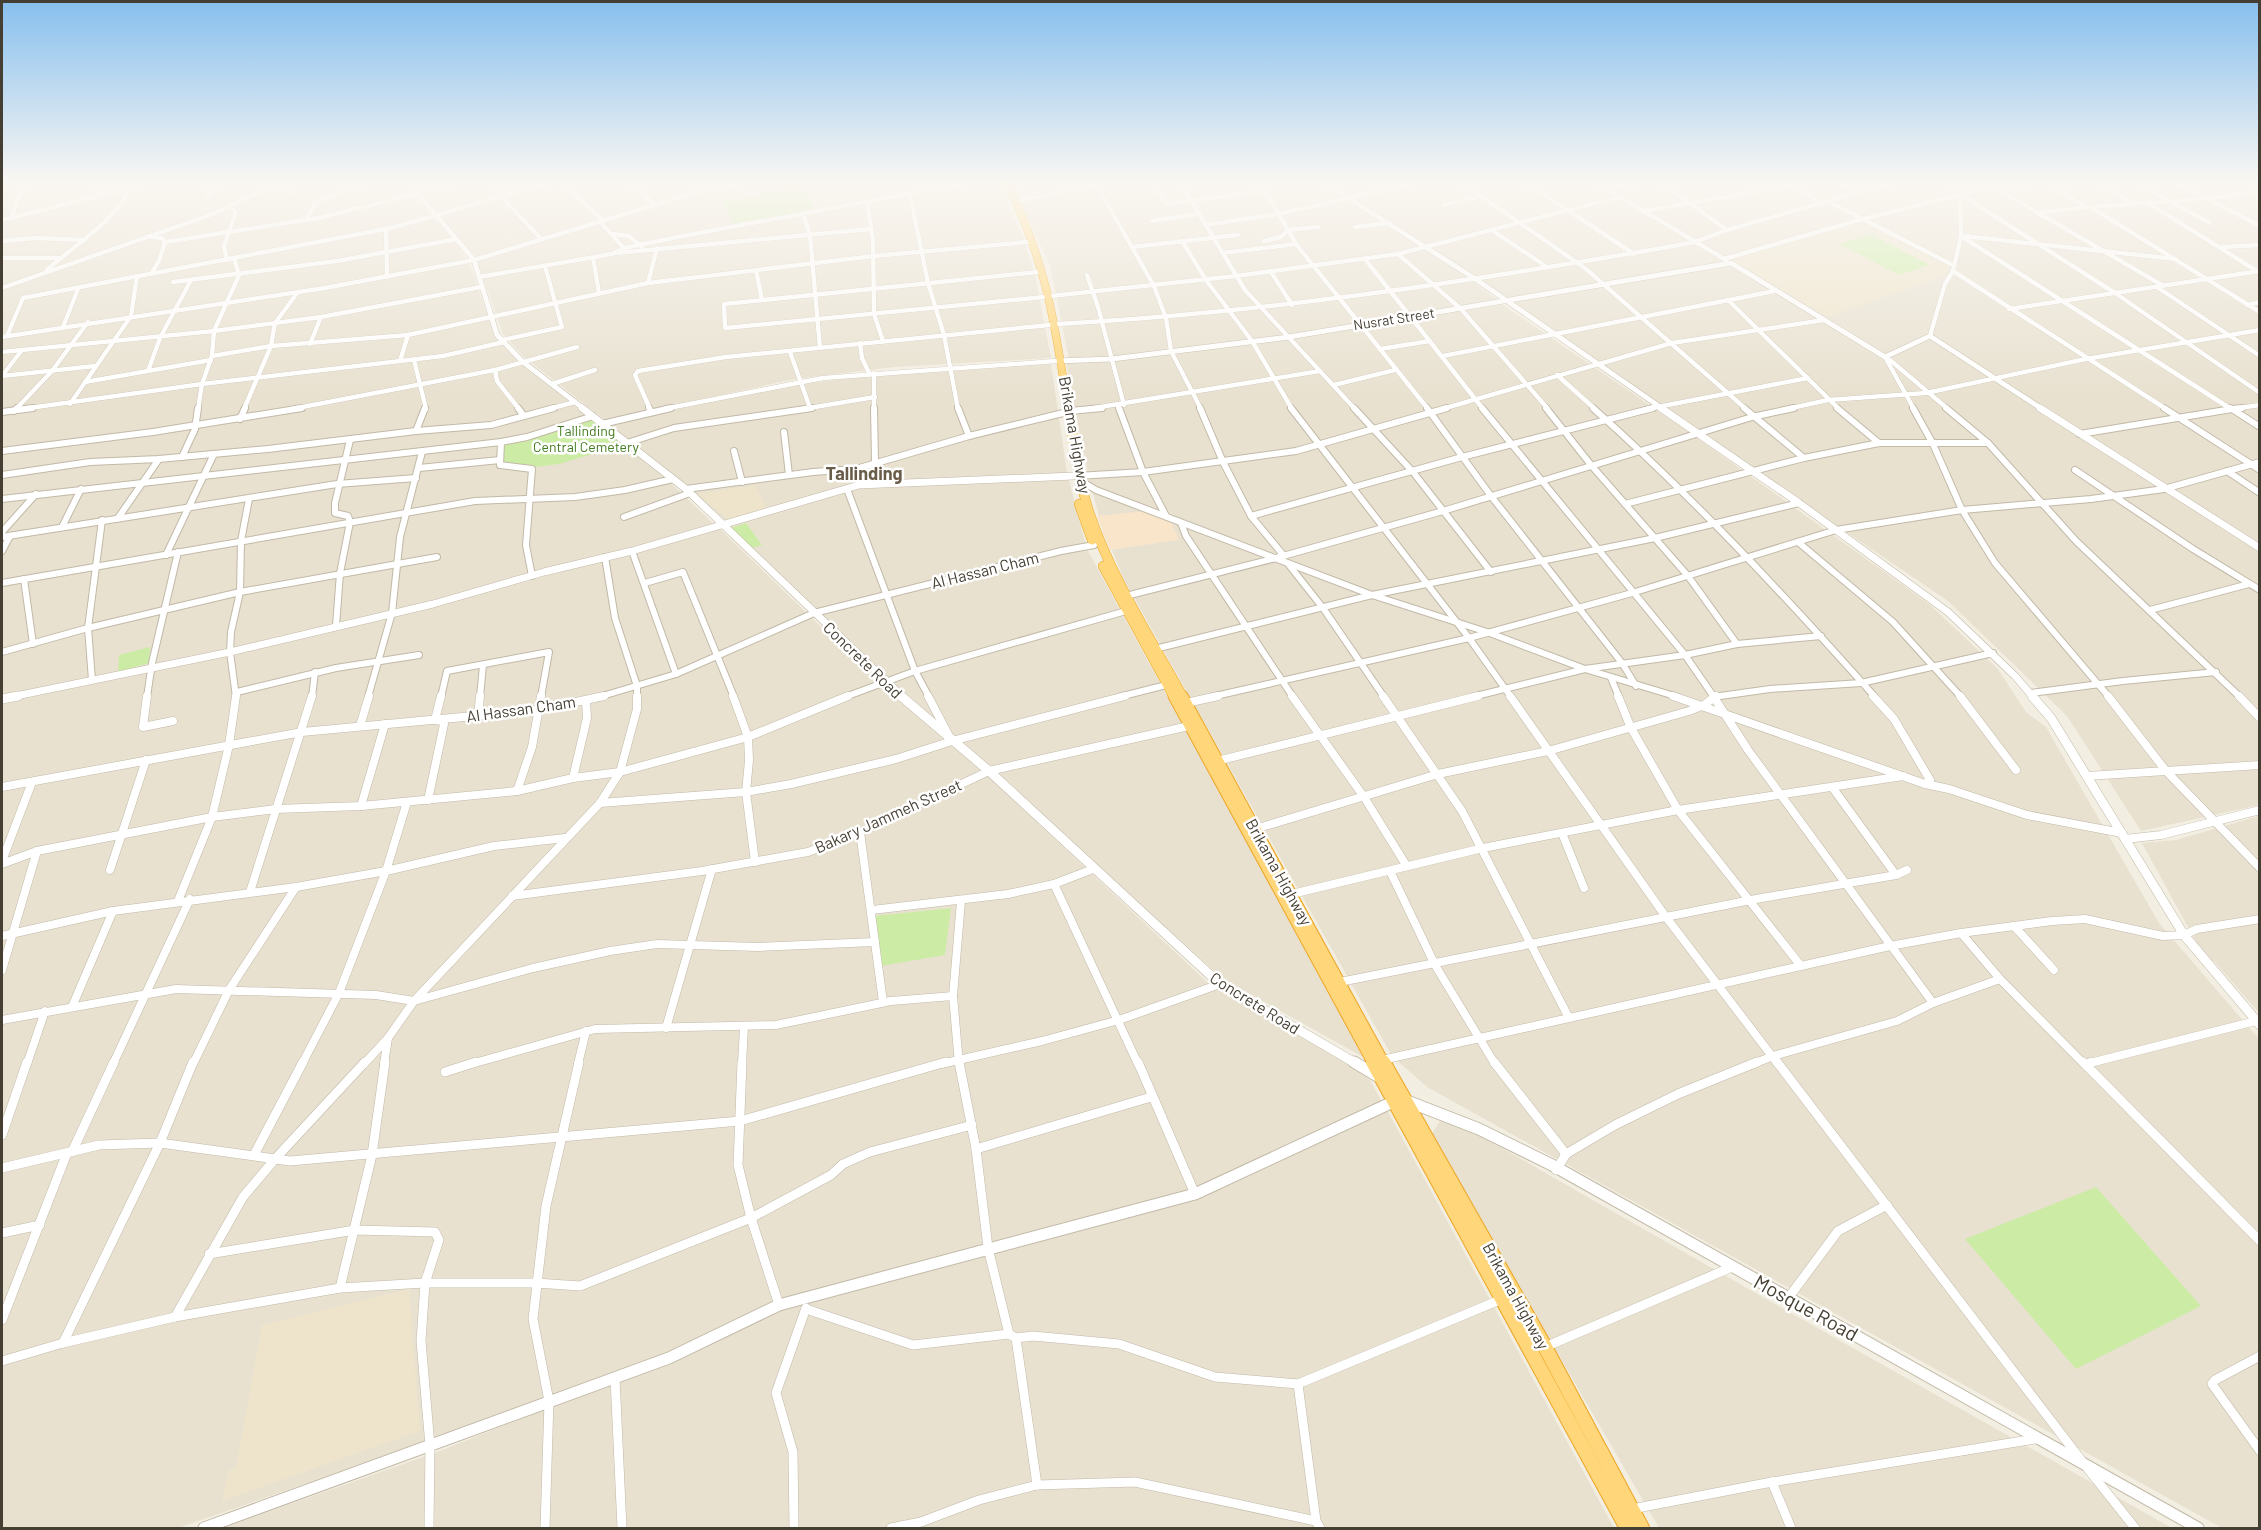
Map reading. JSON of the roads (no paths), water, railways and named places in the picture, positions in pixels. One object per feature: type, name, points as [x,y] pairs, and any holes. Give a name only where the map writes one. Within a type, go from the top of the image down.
[{"type":"highway","name":"Brikama Highway","points":[[1032,253],[1048,297]]},
{"type":"highway","name":"Brikama Highway","points":[[1038,253],[1054,325],[1085,523],[1094,545],[1166,685],[1382,1079],[1401,1101]]},
{"type":"highway","name":"Brikama Highway","points":[[1078,478],[1096,531],[1126,596],[1292,894],[1450,1190],[1545,1347],[1627,1528]]},
{"type":"highway","name":"Brikama Highway","points":[[1450,1190],[1502,1299],[1598,1461],[1632,1509],[1642,1528]]},
{"type":"street","points":[[46,272],[66,253]]},
{"type":"street","points":[[2,288],[102,253]]},
{"type":"street","points":[[151,274],[161,253]]},
{"type":"street","points":[[226,253],[227,260]]},
{"type":"street","points":[[4,336],[23,298],[255,253]]},
{"type":"street","points":[[173,282],[239,275],[378,253]]},
{"type":"street","points":[[387,253],[387,277]]},
{"type":"street","name":"Concrete Road","points":[[469,253],[474,260],[497,335],[523,362],[688,491],[884,681],[989,771],[1220,984],[1382,1079]]},
{"type":"street","points":[[4,336],[387,277],[474,260],[494,253]]},
{"type":"street","points":[[479,277],[619,253]]},
{"type":"street","points":[[648,283],[655,253]]},
{"type":"street","points":[[811,253],[820,348]]},
{"type":"street","points":[[85,382],[271,346],[408,335],[648,283],[905,253]]},
{"type":"street","points":[[922,253],[934,307],[944,335],[957,406],[969,436]]},
{"type":"street","points":[[1136,253],[1154,286],[1166,318],[1171,351],[1194,393],[1223,462],[1251,516],[1323,608],[1438,774],[1482,848],[1569,1018]]},
{"type":"street","points":[[1190,253],[1206,280],[1252,342],[1292,410],[1469,638],[1666,917],[2135,1528]]},
{"type":"street","points":[[1222,253],[1245,290],[1375,428],[1413,472],[1491,572]]},
{"type":"street","points":[[1303,253],[1430,412],[1491,496],[1622,663],[1636,686]]},
{"type":"street","points":[[1038,272],[724,304],[725,328],[1093,293],[1271,272],[1401,253]]},
{"type":"street","points":[[1437,253],[1799,503],[1932,598],[1993,653],[2031,693],[2056,726],[2184,934],[2258,1023],[2086,1064]]},
{"type":"street","points":[[1526,253],[1547,267]]},
{"type":"street","points":[[1565,253],[1604,283],[1729,393],[1752,417],[1804,458]]},
{"type":"street","points":[[651,412],[635,375],[638,371],[676,363],[860,343],[1054,325],[1166,318],[1341,299],[1637,253]]},
{"type":"street","points":[[1714,253],[1886,357],[1988,443],[2076,541],[2216,672],[2259,718]]},
{"type":"street","points":[[1727,261],[1752,253]]},
{"type":"street","points":[[1926,253],[1953,268],[2009,309],[2259,470]]},
{"type":"street","points":[[1886,357],[1930,336],[1937,320],[1945,284],[1953,268],[1956,253]]},
{"type":"street","points":[[1988,253],[2259,427]]},
{"type":"street","points":[[2052,253],[2115,292],[2259,393]]},
{"type":"street","points":[[2103,253],[2160,286],[2259,356]]},
{"type":"street","points":[[2122,253],[2176,259]]},
{"type":"street","points":[[2166,253],[2259,312]]},
{"type":"street","points":[[2231,253],[2259,272]]},
{"type":"street","points":[[1398,254],[1461,309],[1495,346],[1566,431],[1591,465],[1688,576],[1737,644]]},
{"type":"street","points":[[874,256],[874,314],[883,341]]},
{"type":"street","points":[[593,257],[599,293]]},
{"type":"street","points":[[2,258],[60,258]]},
{"type":"street","points":[[182,457],[195,425],[202,384],[212,358],[214,331],[239,275],[234,258]]},
{"type":"street","points":[[1365,259],[1539,480],[1599,548],[1632,593],[1685,655],[1725,712],[1748,750],[1933,1003]]},
{"type":"street","name":"Nusrat Street","points":[[1059,360],[1112,358],[1289,337],[1507,302],[1548,292],[1727,261]]},
{"type":"street","points":[[8,412],[202,384],[443,356],[562,327],[545,266]]},
{"type":"street","points":[[756,270],[762,300]]},
{"type":"street","points":[[1271,272],[1292,304]]},
{"type":"street","points":[[2009,309],[2259,272]]},
{"type":"street","points":[[1087,275],[1112,358],[1121,406],[1143,472],[1166,516]]},
{"type":"street","points":[[70,404],[131,316],[137,276]]},
{"type":"street","points":[[148,371],[160,336],[178,308],[191,280]]},
{"type":"street","points":[[2,352],[214,331],[321,317],[481,287]]},
{"type":"street","points":[[63,327],[69,309],[76,299],[78,289]]},
{"type":"street","points":[[1443,356],[1775,291]]},
{"type":"street","points":[[240,419],[271,346],[275,322],[298,292]]},
{"type":"street","points":[[1728,300],[1828,400],[1880,443]]},
{"type":"street","points":[[2247,305],[2259,302]]},
{"type":"street","points":[[310,344],[321,317]]},
{"type":"street","points":[[2,699],[153,669],[392,613],[632,551],[859,485],[1078,478],[1223,462],[1321,445],[1475,398],[1672,343],[1824,320]]},
{"type":"street","points":[[2,418],[52,372],[88,322]]},
{"type":"street","points":[[1286,560],[1539,480],[1643,452],[1752,417],[1828,400],[1926,393],[1996,380],[2086,359],[2259,330]]},
{"type":"street","points":[[400,361],[408,335]]},
{"type":"street","points":[[1930,336],[2164,489],[2259,548]]},
{"type":"street","points":[[1380,349],[1430,341]]},
{"type":"street","points":[[860,343],[862,358],[871,373],[875,398],[876,462]]},
{"type":"street","points":[[2,451],[240,419],[420,387],[495,370],[577,347]]},
{"type":"street","points":[[2,376],[22,350]]},
{"type":"street","points":[[790,352],[810,408]]},
{"type":"street","points":[[1886,357],[1933,444],[1962,510],[1995,563],[2098,683],[2166,771],[2259,868]]},
{"type":"street","points":[[414,360],[426,410],[416,431]]},
{"type":"street","points":[[602,424],[800,381],[871,373],[1059,360]]},
{"type":"street","points":[[2,376],[95,366]]},
{"type":"street","points":[[495,370],[497,381],[524,416]]},
{"type":"street","points":[[552,384],[595,370]]},
{"type":"street","points":[[1334,385],[1395,370]]},
{"type":"street","points":[[624,517],[688,491],[789,475],[856,469],[969,436],[1067,412],[1121,406],[1320,371]]},
{"type":"street","points":[[1557,375],[1609,419],[1643,452],[1821,636],[1894,719],[1930,780],[1925,784]]},
{"type":"street","points":[[1251,516],[1462,457],[1659,406],[1808,378]]},
{"type":"street","points":[[627,443],[674,428],[875,398]]},
{"type":"street","points":[[2,475],[90,462],[182,457],[491,425],[575,402]]},
{"type":"street","points":[[2080,434],[2259,405]]},
{"type":"street","points":[[2,499],[142,481],[501,442],[527,437],[593,416]]},
{"type":"street","points":[[784,432],[789,475]]},
{"type":"street","points":[[336,626],[340,573],[350,522],[348,516],[335,513],[335,503],[350,440]]},
{"type":"street","points":[[501,442],[500,465],[532,469],[526,545],[532,576]]},
{"type":"street","points":[[1624,504],[1804,458],[1880,443],[1988,443]]},
{"type":"street","points":[[734,451],[742,482]]},
{"type":"street","points":[[360,726],[392,613],[400,537],[423,452]]},
{"type":"street","points":[[166,555],[214,454]]},
{"type":"street","points":[[118,518],[159,459]]},
{"type":"street","points":[[419,468],[500,460]]},
{"type":"street","points":[[1186,704],[1359,661],[1469,638],[1632,593],[1836,530],[1962,510],[2112,497],[2164,489],[2259,462]]},
{"type":"street","points":[[856,469],[859,485]]},
{"type":"street","points":[[2075,470],[2112,497],[2259,590]]},
{"type":"street","points":[[2226,471],[2259,493]]},
{"type":"street","points":[[2,537],[341,484],[416,478]]},
{"type":"street","points":[[1078,478],[1096,490],[1286,560],[1372,595],[1487,632],[1611,678],[1725,712],[1925,784],[1949,789],[2027,815],[2123,836],[2161,835],[2217,822],[2247,811],[2259,810]]},
{"type":"street","points":[[2,583],[475,501],[529,501],[645,488],[673,479]]},
{"type":"street","points":[[62,527],[81,489]]},
{"type":"street","points":[[847,489],[915,671],[952,741]]},
{"type":"street","points":[[2,532],[36,494]]},
{"type":"street","points":[[178,900],[212,817],[229,745],[237,692],[230,652],[240,592],[241,541],[249,499]]},
{"type":"street","points":[[1155,649],[1372,595],[1655,538],[1799,503]]},
{"type":"street","points":[[92,680],[88,628],[102,520]]},
{"type":"street","points":[[1181,523],[1186,536],[1281,680],[1364,797],[1406,865]]},
{"type":"street","points":[[2,552],[10,536]]},
{"type":"street","points":[[1798,542],[1877,607],[1935,666],[1980,720],[2016,770]]},
{"type":"street","name":"Al Hassan Cham","points":[[2,787],[302,732],[538,710],[586,701],[676,674],[814,614],[1061,551],[1094,545]]},
{"type":"street","points":[[632,551],[676,674]]},
{"type":"street","points":[[173,721],[143,728],[178,552]]},
{"type":"street","points":[[2,652],[88,628],[240,592],[437,557]]},
{"type":"street","points":[[175,1317],[243,1197],[275,1159],[388,1038],[414,1001],[600,803],[620,772],[637,710],[637,686],[615,618],[605,557]]},
{"type":"street","points":[[1126,596],[1276,558]]},
{"type":"street","points":[[645,583],[684,572],[718,657],[748,737],[749,760],[746,792],[755,862]]},
{"type":"street","points":[[24,579],[33,644]]},
{"type":"street","points":[[2150,610],[2249,584]]},
{"type":"street","points":[[2,862],[37,851],[212,817],[276,809],[428,801],[517,791],[573,778],[620,772],[748,737],[884,681],[915,671],[1126,610]]},
{"type":"street","points":[[1217,761],[1585,669],[1685,655],[1737,644],[1821,636]]},
{"type":"street","points":[[428,801],[444,724],[443,721],[435,720],[447,671],[549,652],[532,747],[517,791]]},
{"type":"street","points":[[1255,829],[1438,774],[1548,751],[1631,728],[1704,705],[1714,696],[1770,689],[1861,683],[1993,653]]},
{"type":"street","points":[[237,692],[315,672],[419,655]]},
{"type":"street","points":[[478,716],[483,665]]},
{"type":"street","points":[[250,892],[302,732],[312,696],[315,672]]},
{"type":"street","points":[[2031,693],[2098,683],[2120,683],[2148,676],[2216,672]]},
{"type":"street","points":[[1611,678],[1631,728],[1678,810],[1801,966]]},
{"type":"street","points":[[600,803],[746,792],[896,759],[952,741],[1166,685]]},
{"type":"street","points":[[573,778],[586,718],[586,701]]},
{"type":"street","points":[[362,806],[385,724]]},
{"type":"street","name":"Bakary Jammeh Street","points":[[511,896],[712,869],[808,852],[860,832],[989,771],[1189,726]]},
{"type":"street","points":[[110,870],[146,760]]},
{"type":"street","points":[[2087,776],[2259,765]]},
{"type":"street","points":[[1292,894],[1482,848],[1678,810],[1906,776]]},
{"type":"street","points":[[2,862],[32,782]]},
{"type":"street","points":[[1832,787],[1896,875]]},
{"type":"street","points":[[254,1155],[339,993],[386,871],[407,802]]},
{"type":"street","points":[[860,832],[883,1002]]},
{"type":"street","points":[[1562,833],[1584,888]]},
{"type":"street","points":[[2,936],[113,911],[178,900],[296,887],[386,871],[494,846],[565,838]]},
{"type":"street","points":[[2,970],[37,851]]},
{"type":"street","points":[[666,1028],[712,869]]},
{"type":"street","points":[[872,910],[961,901],[1054,885],[1094,869]]},
{"type":"street","points":[[1340,982],[1435,965],[1750,900],[1896,875],[1907,870]]},
{"type":"street","points":[[1390,871],[1435,965],[1488,1055],[1566,1154]]},
{"type":"street","points":[[1054,885],[1119,1020],[1195,1194]]},
{"type":"street","points":[[63,1343],[160,1143],[193,1063],[229,990],[296,887]]},
{"type":"street","points":[[2,1320],[69,1153],[190,899]]},
{"type":"street","points":[[961,901],[953,996],[958,1059],[976,1149],[988,1248],[1012,1336],[1037,1485]]},
{"type":"street","points":[[72,1007],[113,911]]},
{"type":"street","points":[[1382,1060],[1720,986],[1890,946],[1961,933],[2085,919],[2163,936],[2259,919]]},
{"type":"street","points":[[2014,926],[2054,970]]},
{"type":"street","points":[[1961,933],[2000,979],[2256,1231],[2259,1241]]},
{"type":"street","points":[[2,1020],[176,989],[339,993],[376,995],[414,1001],[533,968],[610,951],[657,944],[759,947],[875,942]]},
{"type":"street","points":[[1556,1170],[1566,1154],[1615,1125],[1678,1094],[1773,1056],[1898,1021],[1933,1003],[2000,979]]},
{"type":"street","points":[[2,1168],[99,1145],[160,1143],[290,1161],[740,1121],[958,1059],[1042,1041],[1119,1020],[1220,984]]},
{"type":"street","points":[[445,1072],[586,1031],[776,1025],[883,1002],[953,996]]},
{"type":"street","points":[[2,1135],[45,1011]]},
{"type":"street","points":[[744,1027],[738,1165],[779,1305]]},
{"type":"street","points":[[545,1528],[549,1401],[533,1319],[536,1282],[546,1206],[586,1031]]},
{"type":"street","points":[[340,1288],[372,1155],[388,1038]]},
{"type":"street","points":[[976,1149],[1151,1097]]},
{"type":"street","points":[[204,1528],[669,1358],[779,1305],[1195,1194],[1401,1101]]},
{"type":"street","name":"Mosque Road","points":[[1401,1101],[1443,1112],[1556,1170],[1789,1297],[2035,1439],[2198,1528]]},
{"type":"street","points":[[2,1360],[175,1317],[340,1288],[425,1283],[536,1282],[580,1286],[752,1218],[831,1175],[843,1164],[870,1152],[972,1125]]},
{"type":"street","points":[[1789,1297],[1838,1232],[1887,1205]]},
{"type":"street","points":[[2,1233],[40,1225]]},
{"type":"street","points":[[209,1254],[355,1230],[435,1232],[439,1240],[425,1283],[421,1341],[430,1446],[429,1528]]},
{"type":"street","points":[[1545,1347],[1732,1267]]},
{"type":"street","points":[[794,1528],[793,1452],[776,1393],[806,1309],[803,1297]]},
{"type":"street","points":[[806,1309],[913,1345],[1012,1336],[1119,1344],[1215,1377],[1298,1384],[1502,1299]]},
{"type":"street","points":[[2259,1356],[2215,1380],[2212,1384],[2259,1451]]},
{"type":"street","points":[[615,1378],[622,1528]]},
{"type":"street","points":[[891,1528],[921,1525],[979,1500],[1037,1485],[1135,1482],[1318,1525],[1298,1384]]},
{"type":"street","points":[[1632,1509],[1772,1482],[2035,1439]]},
{"type":"street","points":[[1772,1482],[1791,1528]]},
{"type":"district","name":"Tallinding","points":[[864,474]]},
{"type":"park label","name":"Tallinding Central Cemetery","points":[[586,439]]}]
